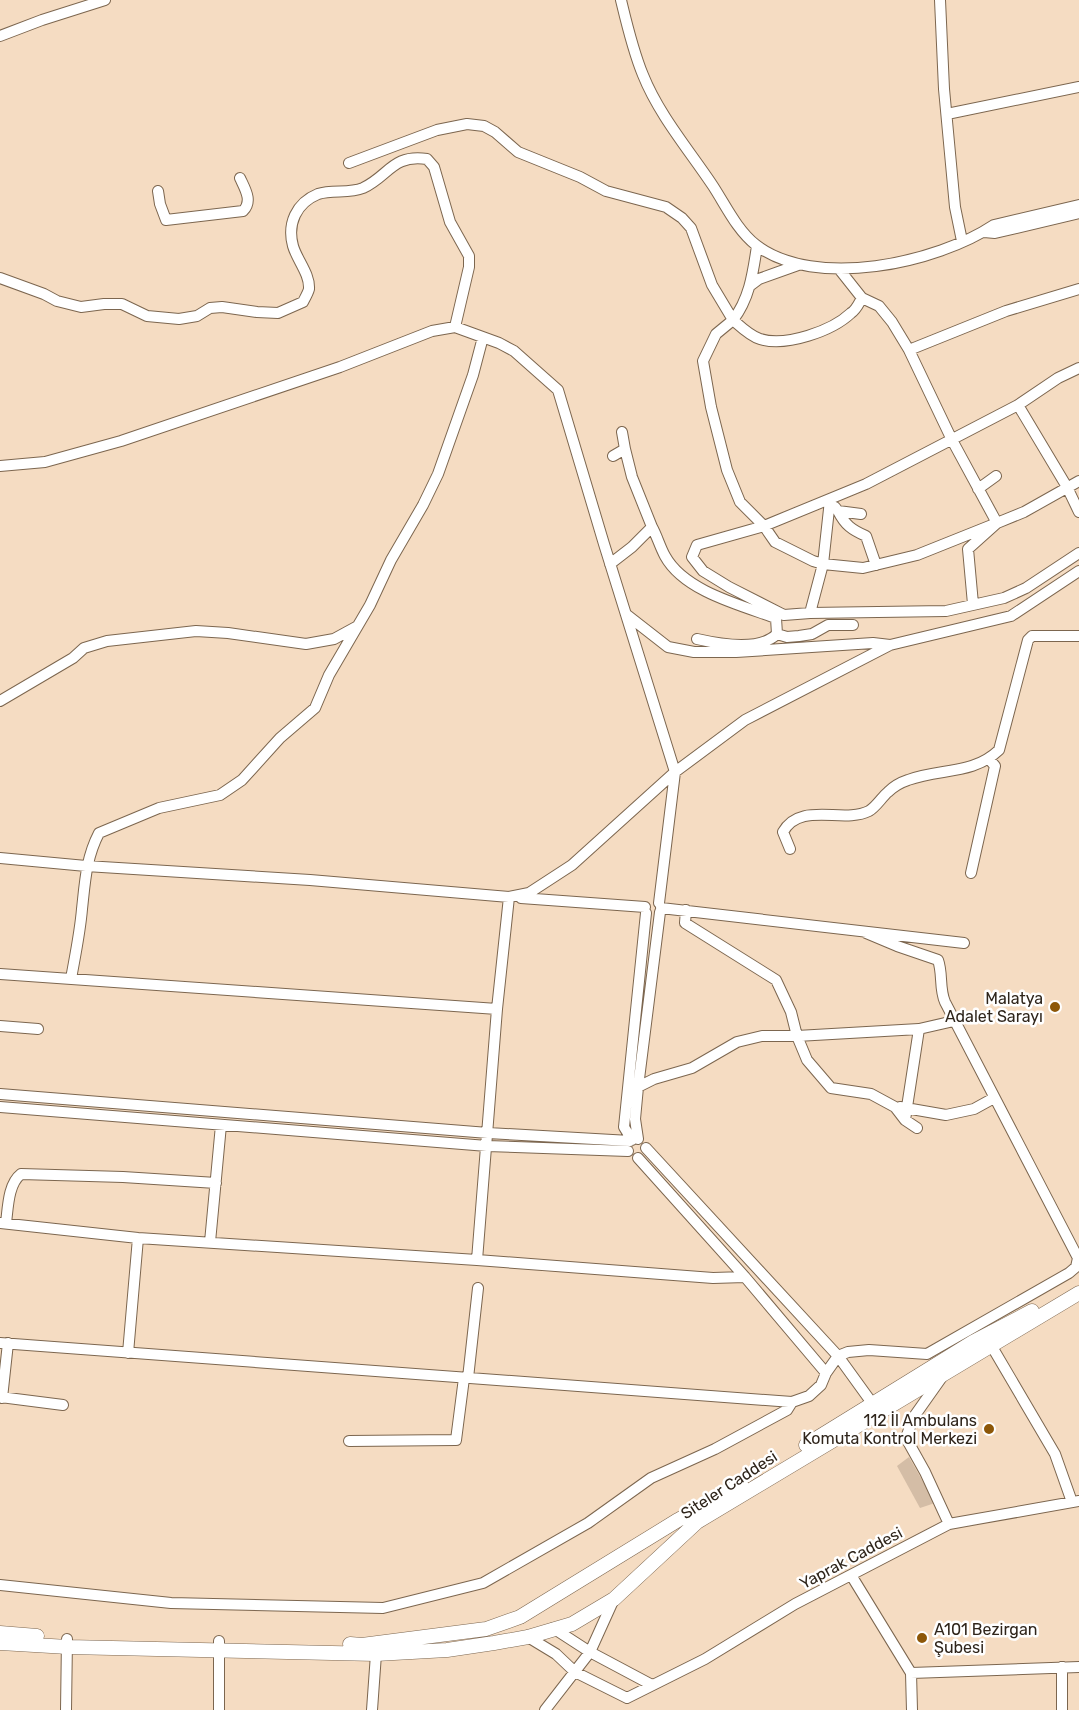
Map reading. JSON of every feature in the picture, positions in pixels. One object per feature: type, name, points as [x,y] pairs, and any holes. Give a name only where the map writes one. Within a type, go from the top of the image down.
[{"type":"main road","name":"Siteler Caddesi","points":[[219,1645],[362,1645],[477,1630],[520,1617],[678,1520],[767,1470],[973,1342],[1079,1285]]},
{"type":"main road","name":"Siteler Caddesi","points":[[219,1645],[376,1654],[447,1650],[528,1637],[572,1624],[614,1599],[697,1521],[1079,1293]]},
{"type":"main road","points":[[539,1606],[547,1614],[553,1628]]},
{"type":"main road","points":[[520,1617],[520,1623],[528,1637]]},
{"type":"main road","points":[[0,1633],[67,1643]]},
{"type":"main road","points":[[0,1643],[219,1645]]},
{"type":"street","points":[[0,36],[105,0]]},
{"type":"street","points":[[621,0],[637,59],[651,91],[737,225],[757,246],[768,253],[798,265],[839,269],[915,259],[937,253],[984,232],[994,225],[1079,205]]},
{"type":"street","points":[[940,0],[955,207],[962,242]]},
{"type":"street","points":[[947,114],[1079,87]]},
{"type":"street","points":[[349,164],[437,130],[467,124],[484,126],[495,132],[518,152],[579,177],[606,191],[666,207],[682,218],[691,228],[712,285],[733,320],[757,338],[773,342],[793,341],[827,328],[852,313],[862,298]]},
{"type":"street","points":[[0,278],[57,301],[81,307],[122,304],[147,316],[179,319],[197,316],[210,308],[222,307],[278,313],[303,302],[309,290],[306,275],[293,246],[291,227],[295,213],[302,203],[318,194],[360,189],[372,183],[397,162],[416,157],[427,159],[434,167],[450,222],[469,256],[469,267],[455,327]]},
{"type":"street","points":[[158,190],[166,220],[243,211],[247,207],[248,200],[240,178]]},
{"type":"street","points":[[984,232],[995,233],[1079,213]]},
{"type":"street","points":[[757,246],[751,285],[739,312],[716,334],[704,361],[711,407],[727,470],[740,502],[764,526],[775,542],[813,561],[863,568],[917,555],[997,523],[1024,512],[1079,481]]},
{"type":"street","points":[[751,285],[766,276],[798,265]]},
{"type":"street","points":[[839,269],[862,298],[879,306],[909,350],[952,440],[997,523]]},
{"type":"street","points":[[909,350],[1006,311],[1079,289]]},
{"type":"street","points":[[0,466],[45,462],[121,441],[340,367],[432,331],[455,327],[514,351],[558,390],[675,772],[631,1155],[638,1158],[746,1277],[826,1372]]},
{"type":"street","points":[[71,979],[87,866],[92,846],[99,832],[159,808],[220,795],[242,780],[280,738],[315,708],[329,675],[438,474],[474,375],[483,337]]},
{"type":"street","points":[[1079,368],[1058,378],[1018,405],[952,440],[830,500],[764,526],[697,545],[692,557],[703,571],[784,615],[946,611],[1004,598],[1026,588],[1079,553]]},
{"type":"street","points":[[1018,405],[1067,487],[1079,512]]},
{"type":"street","points":[[622,432],[632,477],[665,557],[681,577],[699,588],[776,618],[777,633],[770,640],[722,645],[697,639]]},
{"type":"street","points":[[613,456],[626,449]]},
{"type":"street","points":[[978,489],[996,476]]},
{"type":"street","points":[[830,500],[843,523],[866,536],[876,565]]},
{"type":"street","points":[[810,613],[824,564],[830,500]]},
{"type":"street","points":[[838,511],[861,514]]},
{"type":"street","points":[[973,604],[968,549],[997,523]]},
{"type":"street","points":[[610,564],[632,547],[652,526]]},
{"type":"street","points":[[509,897],[529,893],[572,865],[675,772],[745,720],[890,645],[1011,616],[1078,574]]},
{"type":"street","points":[[627,615],[668,647],[694,652],[736,652],[873,643],[890,645]]},
{"type":"street","points":[[0,701],[84,648],[107,641],[196,631],[306,644],[334,639],[358,625]]},
{"type":"street","points":[[777,633],[787,637],[799,636],[812,634],[828,625],[853,625]]},
{"type":"street","points":[[790,849],[783,832],[788,823],[801,817],[824,814],[854,815],[870,811],[891,789],[909,779],[968,768],[989,759],[999,750],[1028,640],[1032,636],[1079,636]]},
{"type":"street","points":[[971,873],[994,766],[989,759]]},
{"type":"street","points":[[0,858],[87,866],[310,880],[646,910]]},
{"type":"street","points":[[477,1260],[497,1009],[509,897]]},
{"type":"street","points":[[632,1143],[624,1128],[646,910],[650,900],[655,900],[660,908]]},
{"type":"street","points":[[660,908],[964,943]]},
{"type":"street","points":[[686,910],[685,923],[776,980],[791,1012],[797,1036],[807,1060],[831,1088],[872,1094],[901,1108],[946,1115],[974,1109],[994,1098]]},
{"type":"street","points":[[63,1404],[1,1397],[4,1343],[792,1402],[809,1396],[821,1385],[826,1372],[838,1356],[848,1352],[869,1350],[927,1354],[1069,1273],[1076,1267],[1078,1258],[954,1021],[940,991],[941,968],[938,960],[866,933]]},
{"type":"street","points":[[0,974],[497,1009]]},
{"type":"street","points":[[638,1087],[654,1079],[692,1068],[737,1042],[762,1036],[919,1029],[954,1021]]},
{"type":"street","points":[[0,1026],[38,1029]]},
{"type":"street","points":[[917,1128],[905,1120],[901,1108],[919,1029]]},
{"type":"street","points":[[0,1094],[632,1143]]},
{"type":"street","points":[[0,1107],[487,1146],[644,1142],[646,1148],[838,1356],[872,1403]]},
{"type":"street","points":[[210,1242],[221,1125]]},
{"type":"street","points":[[638,1158],[643,1155],[646,1148]]},
{"type":"street","points":[[216,1183],[21,1174],[17,1176],[14,1184],[3,1223],[138,1238],[713,1278],[746,1277]]},
{"type":"street","points":[[128,1353],[138,1238]]},
{"type":"street","points":[[349,1441],[456,1440],[478,1288]]},
{"type":"street","points":[[991,1345],[1055,1454],[1075,1502]]},
{"type":"street","points":[[945,1372],[913,1418],[906,1438],[949,1524]]},
{"type":"street","points":[[0,1585],[171,1603],[383,1608],[483,1583],[588,1523],[651,1478],[715,1449],[787,1410],[792,1402]]},
{"type":"street","name":"Yaprak Caddesi","points":[[627,1698],[705,1659],[795,1604],[949,1524],[1075,1502]]},
{"type":"street","points":[[851,1575],[911,1673],[912,1710]]},
{"type":"street","points":[[544,1710],[590,1652],[614,1599]]},
{"type":"street","points":[[553,1628],[590,1652],[652,1685]]},
{"type":"street","points":[[528,1637],[556,1654],[575,1672],[627,1698],[627,1710]]},
{"type":"street","points":[[66,1710],[67,1643]]},
{"type":"street","points":[[219,1645],[219,1710]]},
{"type":"street","points":[[372,1710],[376,1654]]},
{"type":"street","points":[[1062,1667],[1062,1710]]},
{"type":"street","points":[[911,1673],[1079,1667]]},
{"type":"shaded area","points":[[909,1457],[935,1503],[920,1508],[897,1466]]},
{"type":"place","name":"Malatya Adalet Sarayı","points":[[1055,1007]]},
{"type":"place","name":"112 İl Ambulans Komuta Kontrol Merkezi","points":[[989,1429]]},
{"type":"place","name":"A101 Bezirgan Şubesi","points":[[922,1638]]}]
